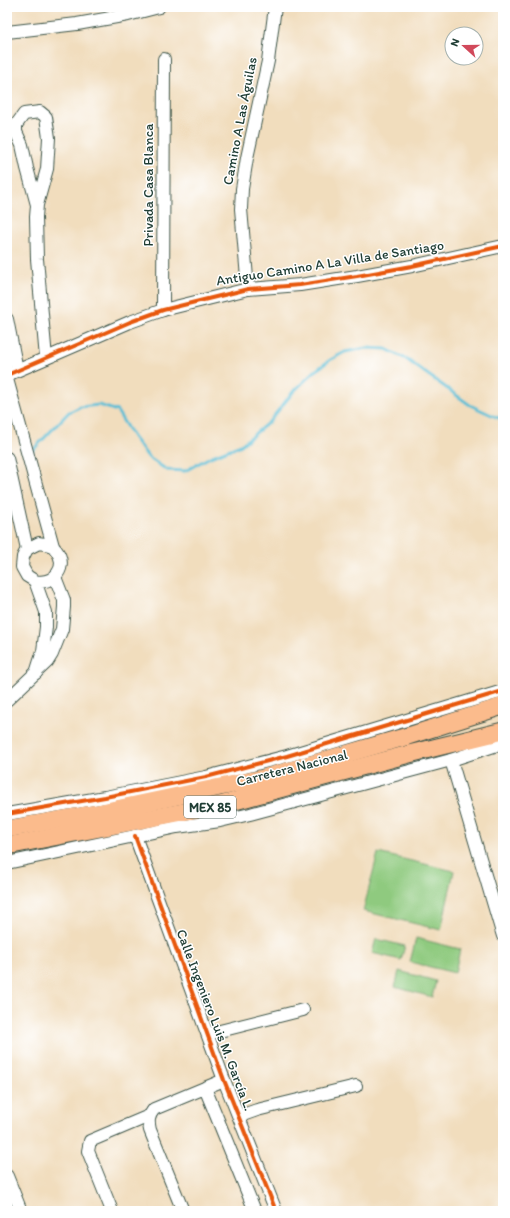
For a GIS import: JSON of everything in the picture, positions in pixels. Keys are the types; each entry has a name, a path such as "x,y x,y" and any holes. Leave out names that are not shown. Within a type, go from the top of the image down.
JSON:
{"highway":[{"name":"Carretera Nacional","path":"7,829 102,812 263,778 408,736 503,706"},
{"name":"Carretera Nacional","path":"7,846 224,804 409,754 503,731"}],"street":[{"path":"7,32 77,24 128,15 159,7"},
{"name":"Camino A Las Águilas","path":"248,289 241,209 242,189 247,158 268,61 275,7"},
{"name":"Privada Casa Blanca","path":"163,310 164,59"},
{"path":"38,205 26,168 22,145 16,132 16,125 24,114 40,112 46,117 48,124 47,169 36,217 37,259 46,358"},
{"name":"Antiguo Camino A La Villa de Santiago","path":"12,373 130,322 163,310 248,289 300,285 425,264 503,246"},
{"path":"7,320 12,373"},
{"path":"7,379 52,546 60,555 61,567 55,577 48,581 42,582 35,581 27,576 22,567 23,557 27,549 39,543 52,546"},
{"path":"7,458 27,549"},
{"path":"7,700 47,662 52,654 62,629 64,600 55,577"},
{"path":"35,581 46,612 43,651 36,673"},
{"name":"MEX 85","path":"7,814 105,797 206,776 287,756 503,691"},
{"name":"MEX 85","path":"7,863 177,827 220,821 250,814 451,760 503,743"},
{"path":"451,760 503,936"},
{"name":"Calle Ingeniero Luis M. García L.","path":"135,836 224,1080 240,1116 276,1211"},
{"path":"208,1034 303,1010"},
{"path":"183,1211 150,1130 148,1119 154,1109 224,1080"},
{"path":"240,1116 256,1110 356,1086"},
{"path":"205,1088 255,1211"},
{"path":"112,1211 88,1151 90,1141 149,1116"},
{"path":"7,1176 21,1211"}],"green space":[{"path":"378,853 454,871 441,930 363,911"},
{"path":"416,938 460,949 455,973 410,962"},
{"path":"376,939 405,946 401,960 372,953"},
{"path":"399,971 436,981 432,997 395,987"}],"waterway":[{"path":"31,452 69,412 80,407 99,405 117,411 133,437 149,458 167,470 185,471 210,457 241,445 269,422 293,392 315,371 330,360 345,352 366,348 386,349 406,359 470,405 503,419"}],"cycle path":[{"path":"7,375 130,322 163,310 248,289 300,285 357,276 412,266 503,246"},
{"path":"7,814 105,797 206,777 287,756 503,691"},
{"path":"135,836 224,1080 276,1211"}]}
